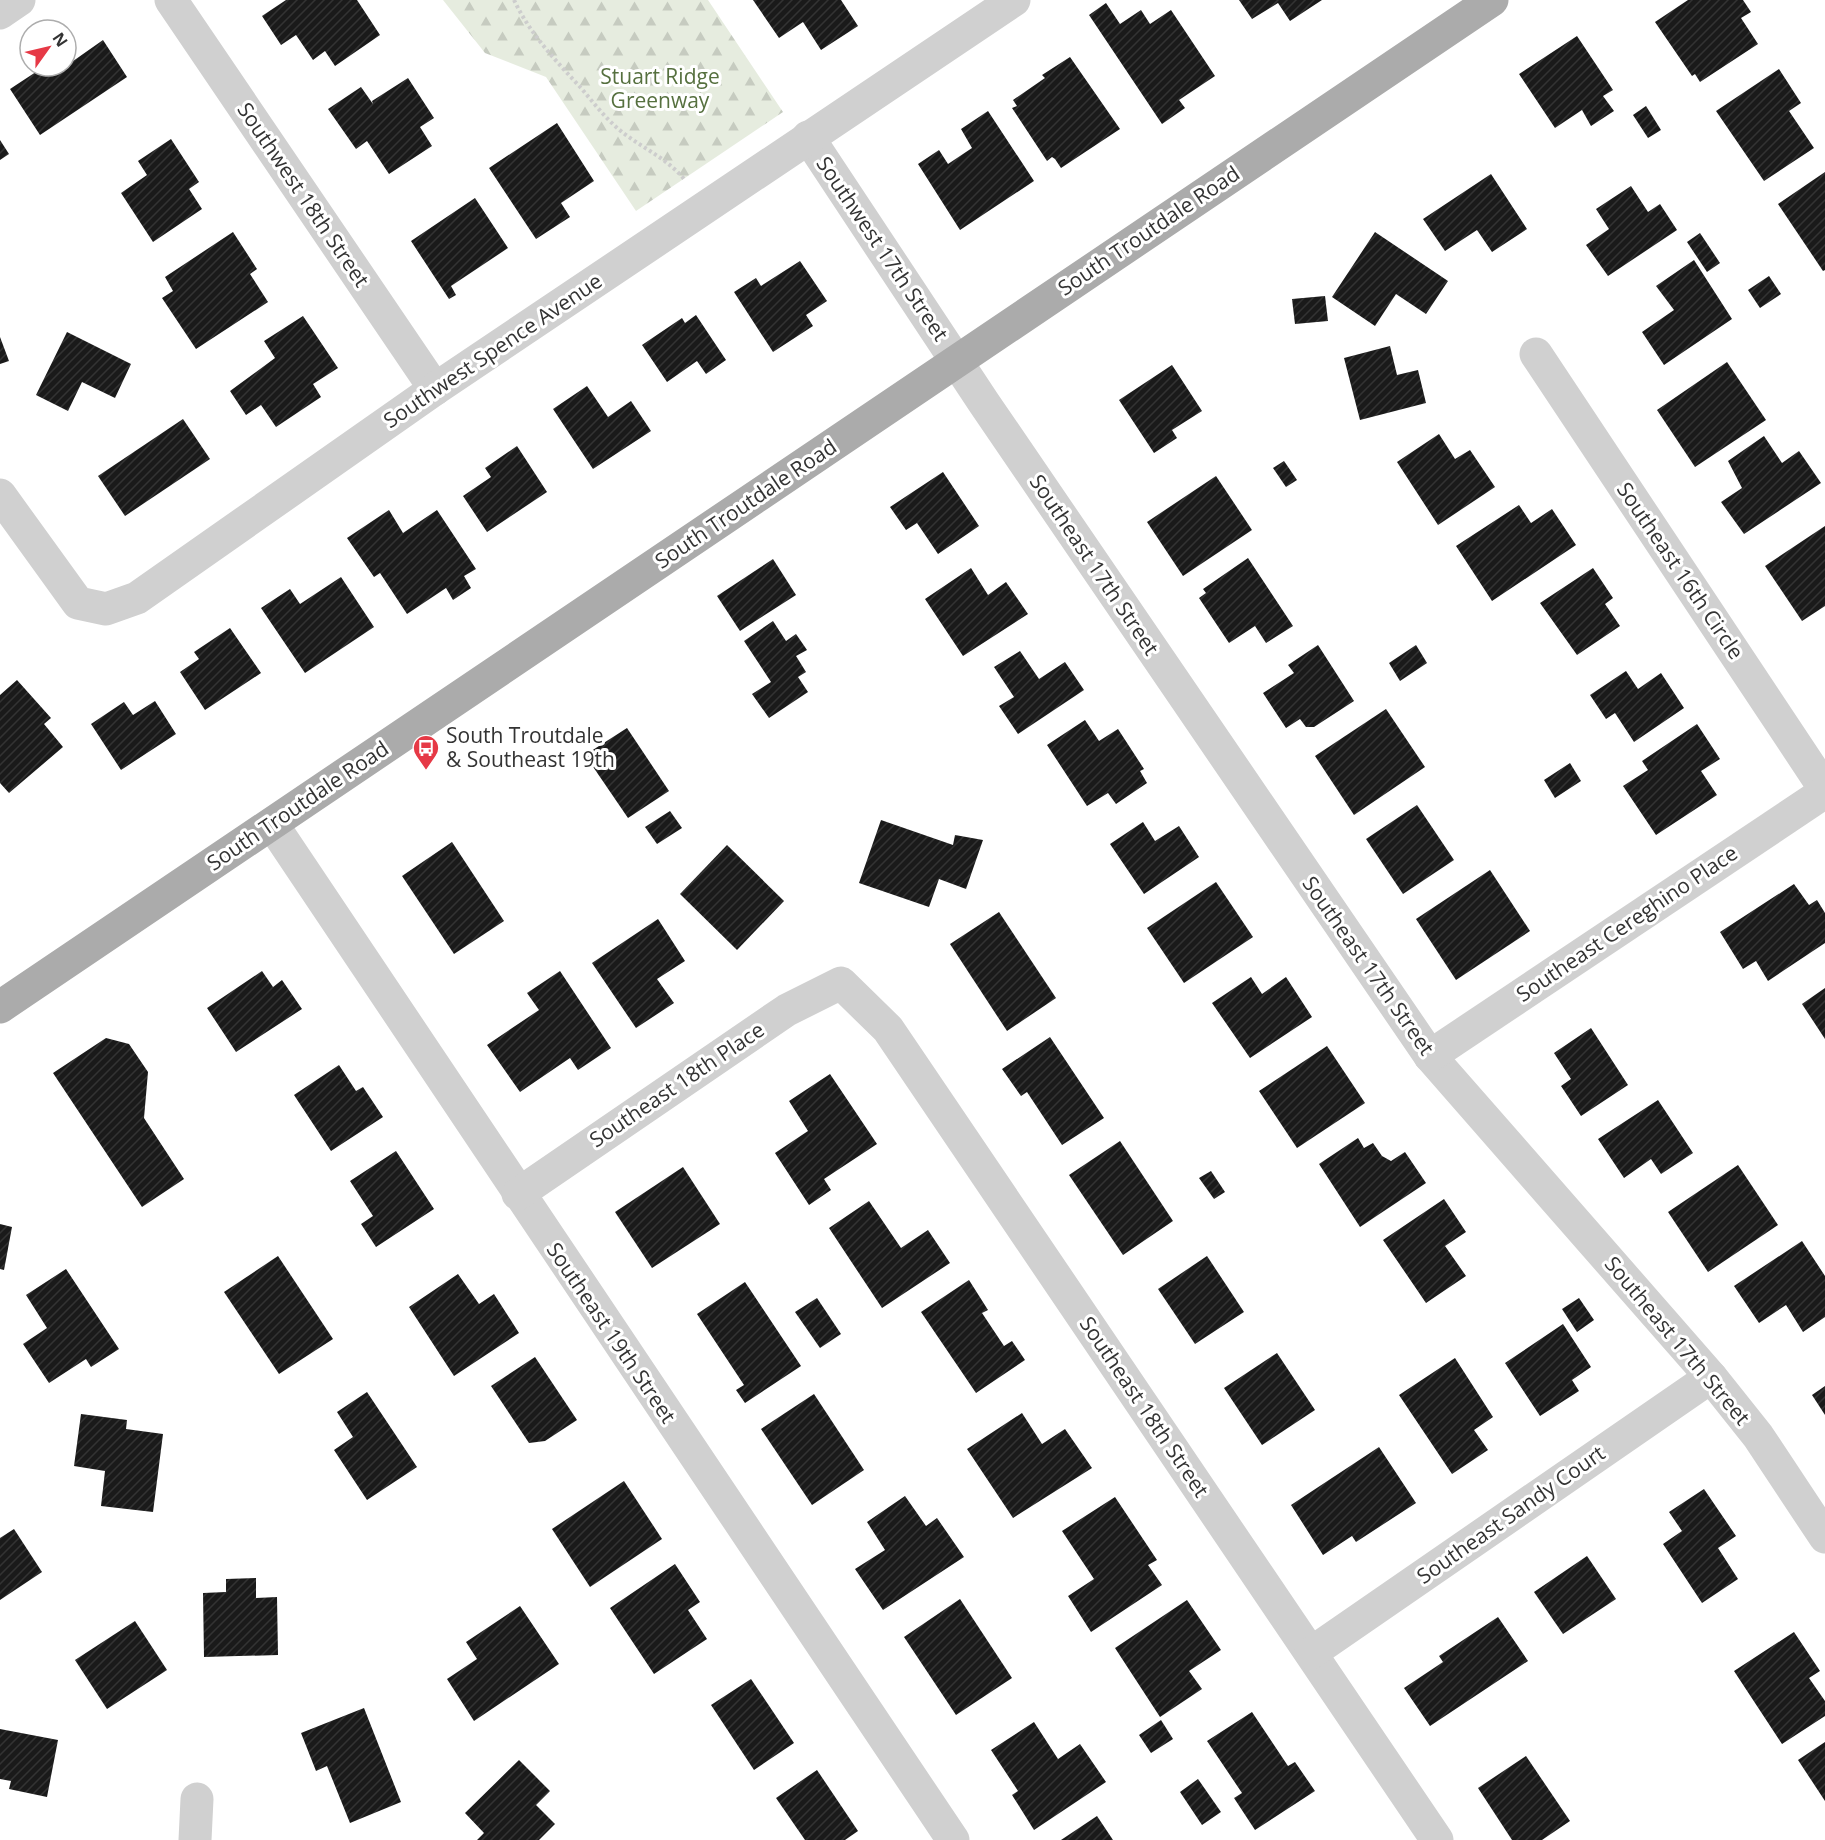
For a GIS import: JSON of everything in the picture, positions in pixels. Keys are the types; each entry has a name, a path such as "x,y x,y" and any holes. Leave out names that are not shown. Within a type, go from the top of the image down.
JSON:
{"main road":[{"name":"South Troutdale Road","path":"0,1007 1492,0"}],"street":[{"path":"0,13 19,0"},
{"name":"Southwest 18th Street","path":"171,0 435,389"},
{"name":"Southwest Spence Avenue","path":"0,495 78,603 106,609 137,598 435,389 1014,0"},
{"name":"Southwest 17th Street","path":"808,137 956,361"},
{"name":"Southeast 16th Circle","path":"1536,354 1825,790"},
{"name":"Southeast 17th Street","path":"956,361 1430,1056 1712,1377 1758,1436 1825,1537"},
{"name":"Southeast Cereghino Place","path":"1430,1056 1825,790"},
{"name":"Southeast 19th Street","path":"272,824 953,1840"},
{"name":"Southeast 18th Place","path":"518,1194 788,1010 841,983"},
{"name":"Southeast 18th Street","path":"841,983 888,1029 1437,1840"},
{"name":"Southeast Sandy Court","path":"1311,1653 1712,1377"},
{"path":"195,1840 197,1799"}],"path":[{"path":"514,0 523,19 545,48 614,126 636,143 672,165 687,182"}],"green space":[{"name":"Stuart Ridge Greenway","path":"443,0 708,0 783,112 636,211 546,77 485,53"}],"building":[{"path":"286,0 357,0 380,35 335,66 325,51 313,60 296,35 281,45 262,16"},
{"path":"753,0 841,0 858,26 821,50 803,22 779,38"},
{"path":"1239,0 1322,0 1290,21 1278,3 1252,19"},
{"path":"1688,0 1743,0 1751,12 1741,18 1758,44 1700,82 1695,74 1692,76 1655,22"},
{"path":"1106,3 1120,24 1141,10 1150,24 1171,10 1215,76 1179,100 1185,108 1162,124 1089,15"},
{"path":"1577,36 1613,90 1603,96 1614,111 1591,126 1582,110 1555,128 1519,74"},
{"path":"103,40 127,77 40,135 10,89 27,78 78,78 78,58"},
{"path":"1070,57 1120,129 1061,168 1052,157 1047,161 1012,108 1017,106 1013,100 1045,78 1042,75"},
{"path":"1779,69 1801,103 1789,111 1814,148 1764,181 1716,111"},
{"path":"408,78 434,118 420,127 432,146 389,174 367,141 356,149 328,109 361,87 373,104 372,101"},
{"path":"1646,106 1661,130 1648,138 1633,115"},
{"path":"988,111 1034,181 960,230 918,164 939,150 948,164 972,148 961,129"},
{"path":"557,123 594,181 561,203 570,217 536,239 489,168"},
{"path":"171,139 199,182 189,189 202,209 153,242 121,193 147,175 138,161"},
{"path":"0,140 9,154 0,160"},
{"path":"1825,172 1825,270 1823,271 1778,204"},
{"path":"1491,174 1527,229 1492,252 1477,230 1445,251 1423,219"},
{"path":"1631,186 1648,212 1660,204 1677,230 1608,276 1586,245 1609,229 1596,209"},
{"path":"475,198 508,248 451,286 456,295 449,299 411,241"},
{"path":"233,232 257,269 250,274 268,302 196,349 162,298 173,291 165,277"},
{"path":"1375,232 1448,281 1426,314 1396,294 1375,326 1332,297"},
{"path":"1700,233 1720,263 1707,272 1687,242"},
{"path":"1694,260 1732,319 1664,365 1642,332 1674,310 1656,286"},
{"path":"800,261 827,301 806,315 813,326 773,352 734,292 756,278 761,286"},
{"path":"1769,276 1781,294 1760,308 1748,290"},
{"path":"1325,296 1328,321 1295,324 1292,299"},
{"path":"696,315 726,360 706,374 697,361 667,382 642,345 682,318 685,323"},
{"path":"303,316 338,368 313,384 321,397 276,427 261,405 246,415 230,391 275,358 264,341"},
{"path":"67,332 131,364 115,398 82,382 68,411 36,395"},
{"path":"0,337 9,361 0,364"},
{"path":"1390,346 1397,375 1418,370 1426,403 1360,420 1344,358"},
{"path":"1727,362 1766,420 1695,467 1657,410"},
{"path":"1172,365 1202,411 1172,430 1177,438 1154,453 1119,400"},
{"path":"587,386 608,417 631,401 651,431 593,469 553,409"},
{"path":"183,419 210,459 125,516 98,476"},
{"path":"1439,434 1455,459 1470,450 1495,487 1438,525 1397,462"},
{"path":"1764,436 1782,463 1799,451 1821,483 1744,534 1721,502 1742,488 1728,461"},
{"path":"517,446 547,492 487,532 463,496 491,477 485,468"},
{"path":"1284,461 1297,480 1286,487 1273,468"},
{"path":"943,472 979,526 938,554 917,523 906,530 890,507"},
{"path":"1216,476 1252,530 1183,576 1147,522"},
{"path":"1519,505 1531,523 1552,509 1576,545 1492,601 1456,546"},
{"path":"389,510 403,533 437,510 476,569 464,576 471,588 453,600 446,588 407,614 380,573 374,577 347,538"},
{"path":"1825,526 1825,606 1802,621 1765,566"},
{"path":"1248,558 1293,626 1266,643 1255,626 1229,643 1199,598 1206,593 1203,589"},
{"path":"773,559 796,595 740,631 717,596"},
{"path":"971,568 988,595 1006,582 1028,614 963,656 925,599"},
{"path":"1593,568 1613,598 1605,604 1620,626 1577,655 1540,603"},
{"path":"341,577 374,627 305,673 261,608 290,589 300,604"},
{"path":"773,621 786,641 796,634 807,650 796,656 806,672 798,677 808,692 769,718 752,694 771,682 744,641"},
{"path":"230,628 261,673 205,710 180,672 199,659 194,652"},
{"path":"1318,645 1354,701 1314,727 1306,727 1300,719 1286,728 1263,693 1294,673 1288,665"},
{"path":"1416,645 1427,663 1400,681 1389,663"},
{"path":"1020,651 1039,679 1065,662 1084,690 1018,734 999,706 1014,697 994,667"},
{"path":"1626,671 1638,689 1661,673 1684,708 1634,742 1615,713 1606,719 1590,695"},
{"path":"17,680 51,718 44,724 63,747 9,793 0,783 0,695"},
{"path":"155,701 176,734 121,770 91,724 124,702 133,715"},
{"path":"1386,709 1425,767 1354,815 1315,756"},
{"path":"1085,720 1099,741 1118,729 1144,769 1140,771 1147,783 1116,804 1108,793 1087,806 1047,745"},
{"path":"1697,724 1720,759 1701,771 1717,795 1656,835 1623,786 1648,770 1642,761"},
{"path":"627,728 669,791 628,818 585,755"},
{"path":"1570,763 1581,781 1555,798 1544,780"},
{"path":"1417,805 1454,860 1403,894 1366,839"},
{"path":"670,811 682,828 657,844 645,827"},
{"path":"881,820 953,845 955,835 983,840 966,889 939,879 929,907 859,883"},
{"path":"1143,822 1155,841 1179,826 1199,857 1144,894 1110,844"},
{"path":"452,842 504,921 454,954 402,876"},
{"path":"727,845 784,901 737,950 680,894"},
{"path":"1490,870 1530,931 1456,980 1416,919"},
{"path":"1216,882 1253,937 1184,983 1147,928"},
{"path":"1794,884 1809,905 1817,900 1825,913 1825,943 1768,981 1756,961 1743,969 1720,932"},
{"path":"999,912 1056,998 1007,1031 950,944"},
{"path":"658,919 685,961 657,979 674,1003 636,1028 592,963"},
{"path":"262,971 273,987 282,980 302,1009 236,1052 207,1008"},
{"path":"560,971 611,1048 578,1070 570,1058 520,1092 487,1045 539,1010 527,993"},
{"path":"1251,977 1262,994 1286,977 1312,1017 1250,1058 1212,1003"},
{"path":"1825,988 1825,1039 1802,1004"},
{"path":"1591,1028 1628,1085 1581,1116 1561,1086 1571,1079 1554,1053"},
{"path":"1050,1037 1104,1118 1062,1145 1027,1092 1021,1096 1002,1069"},
{"path":"106,1038 129,1044 148,1072 144,1118 184,1179 142,1207 53,1073"},
{"path":"1327,1046 1365,1103 1297,1148 1259,1091"},
{"path":"339,1065 356,1091 363,1087 383,1117 331,1151 294,1095"},
{"path":"830,1074 877,1144 824,1179 831,1190 809,1205 775,1153 808,1131 789,1101"},
{"path":"1658,1100 1693,1153 1661,1174 1651,1159 1624,1178 1598,1139"},
{"path":"1358,1138 1364,1148 1373,1143 1382,1156 1391,1161 1405,1152 1426,1183 1360,1227 1319,1164"},
{"path":"1120,1141 1173,1221 1123,1255 1069,1175"},
{"path":"396,1151 434,1209 376,1247 361,1224 373,1216 350,1181"},
{"path":"1738,1165 1778,1225 1708,1272 1668,1212"},
{"path":"683,1167 720,1224 652,1268 615,1212"},
{"path":"1211,1171 1225,1192 1214,1199 1199,1178"},
{"path":"1444,1199 1466,1232 1445,1246 1466,1276 1426,1303 1383,1240"},
{"path":"869,1201 901,1248 928,1230 950,1263 882,1308 829,1228"},
{"path":"0,1224 12,1227 4,1270 0,1269"},
{"path":"1802,1241 1825,1276 1825,1317 1803,1332 1786,1305 1759,1323 1734,1286"},
{"path":"278,1256 333,1339 279,1374 224,1292"},
{"path":"1207,1256 1244,1312 1195,1344 1158,1289"},
{"path":"66,1269 119,1349 91,1367 86,1359 49,1383 23,1344 47,1328 26,1295"},
{"path":"458,1274 479,1304 494,1294 519,1333 454,1376 409,1307"},
{"path":"969,1280 988,1310 982,1313 1004,1346 1012,1341 1025,1360 976,1393 921,1312"},
{"path":"745,1282 801,1366 745,1403 736,1390 744,1385 697,1314"},
{"path":"817,1298 841,1334 820,1348 795,1312"},
{"path":"1579,1298 1594,1320 1577,1332 1562,1309"},
{"path":"1563,1324 1591,1367 1572,1380 1579,1391 1540,1416 1505,1363"},
{"path":"1277,1353 1315,1410 1262,1445 1224,1388"},
{"path":"535,1357 577,1420 545,1441 529,1443 491,1386"},
{"path":"1455,1358 1493,1417 1474,1430 1488,1450 1452,1474 1399,1395"},
{"path":"1825,1386 1825,1415 1812,1395"},
{"path":"367,1392 417,1467 367,1500 334,1450 353,1437 337,1412"},
{"path":"814,1394 864,1470 812,1505 761,1429"},
{"path":"1022,1413 1042,1444 1065,1429 1092,1468 1013,1518 967,1449"},
{"path":"81,1414 127,1420 126,1429 163,1434 153,1512 101,1506 105,1471 74,1466"},
{"path":"1379,1447 1416,1503 1356,1542 1352,1536 1323,1555 1291,1505"},
{"path":"624,1481 662,1539 590,1587 552,1529"},
{"path":"1704,1489 1736,1536 1718,1548 1738,1579 1702,1603 1663,1544 1682,1531 1669,1512"},
{"path":"905,1496 926,1526 937,1518 964,1557 883,1610 855,1569 885,1550 867,1522"},
{"path":"1115,1497 1157,1560 1148,1565 1162,1585 1091,1632 1068,1596 1094,1579 1062,1531"},
{"path":"14,1529 42,1572 0,1600 0,1538"},
{"path":"1587,1556 1616,1599 1563,1634 1534,1592"},
{"path":"675,1564 700,1602 688,1610 707,1639 654,1674 610,1608"},
{"path":"256,1578 256,1598 277,1597 278,1655 204,1657 203,1593 226,1592 226,1579"},
{"path":"960,1599 1012,1678 956,1715 904,1637"},
{"path":"1187,1600 1221,1650 1189,1671 1202,1689 1160,1717 1115,1648"},
{"path":"520,1606 559,1664 474,1721 447,1679 477,1659 466,1642"},
{"path":"1498,1617 1528,1661 1430,1726 1404,1688 1443,1662 1439,1656"},
{"path":"135,1621 167,1670 107,1709 75,1660"},
{"path":"1794,1632 1820,1671 1809,1678 1825,1701 1825,1716 1782,1744 1734,1671"},
{"path":"751,1679 794,1743 754,1770 711,1705"},
{"path":"364,1708 401,1802 350,1823 327,1766 316,1771 301,1733"},
{"path":"1252,1712 1288,1766 1295,1762 1315,1791 1255,1830 1234,1798 1242,1793 1207,1741"},
{"path":"1161,1720 1173,1739 1151,1753 1139,1735"},
{"path":"1034,1722 1058,1759 1080,1744 1106,1782 1034,1830 1012,1795 1018,1791 991,1750"},
{"path":"0,1729 58,1740 47,1797 9,1789 11,1781 0,1779"},
{"path":"1825,1742 1825,1801 1798,1760"},
{"path":"1526,1756 1570,1821 1542,1840 1512,1840 1478,1788"},
{"path":"519,1760 550,1791 536,1805 555,1824 539,1840 477,1840 484,1833 465,1813"},
{"path":"817,1770 858,1831 845,1840 805,1840 776,1798"},
{"path":"1198,1779 1221,1812 1202,1825 1180,1792"},
{"path":"1097,1816 1113,1840 1061,1840"}],"place":[{"name":"South Troutdale & Southeast 19th","path":"426,771"}]}
